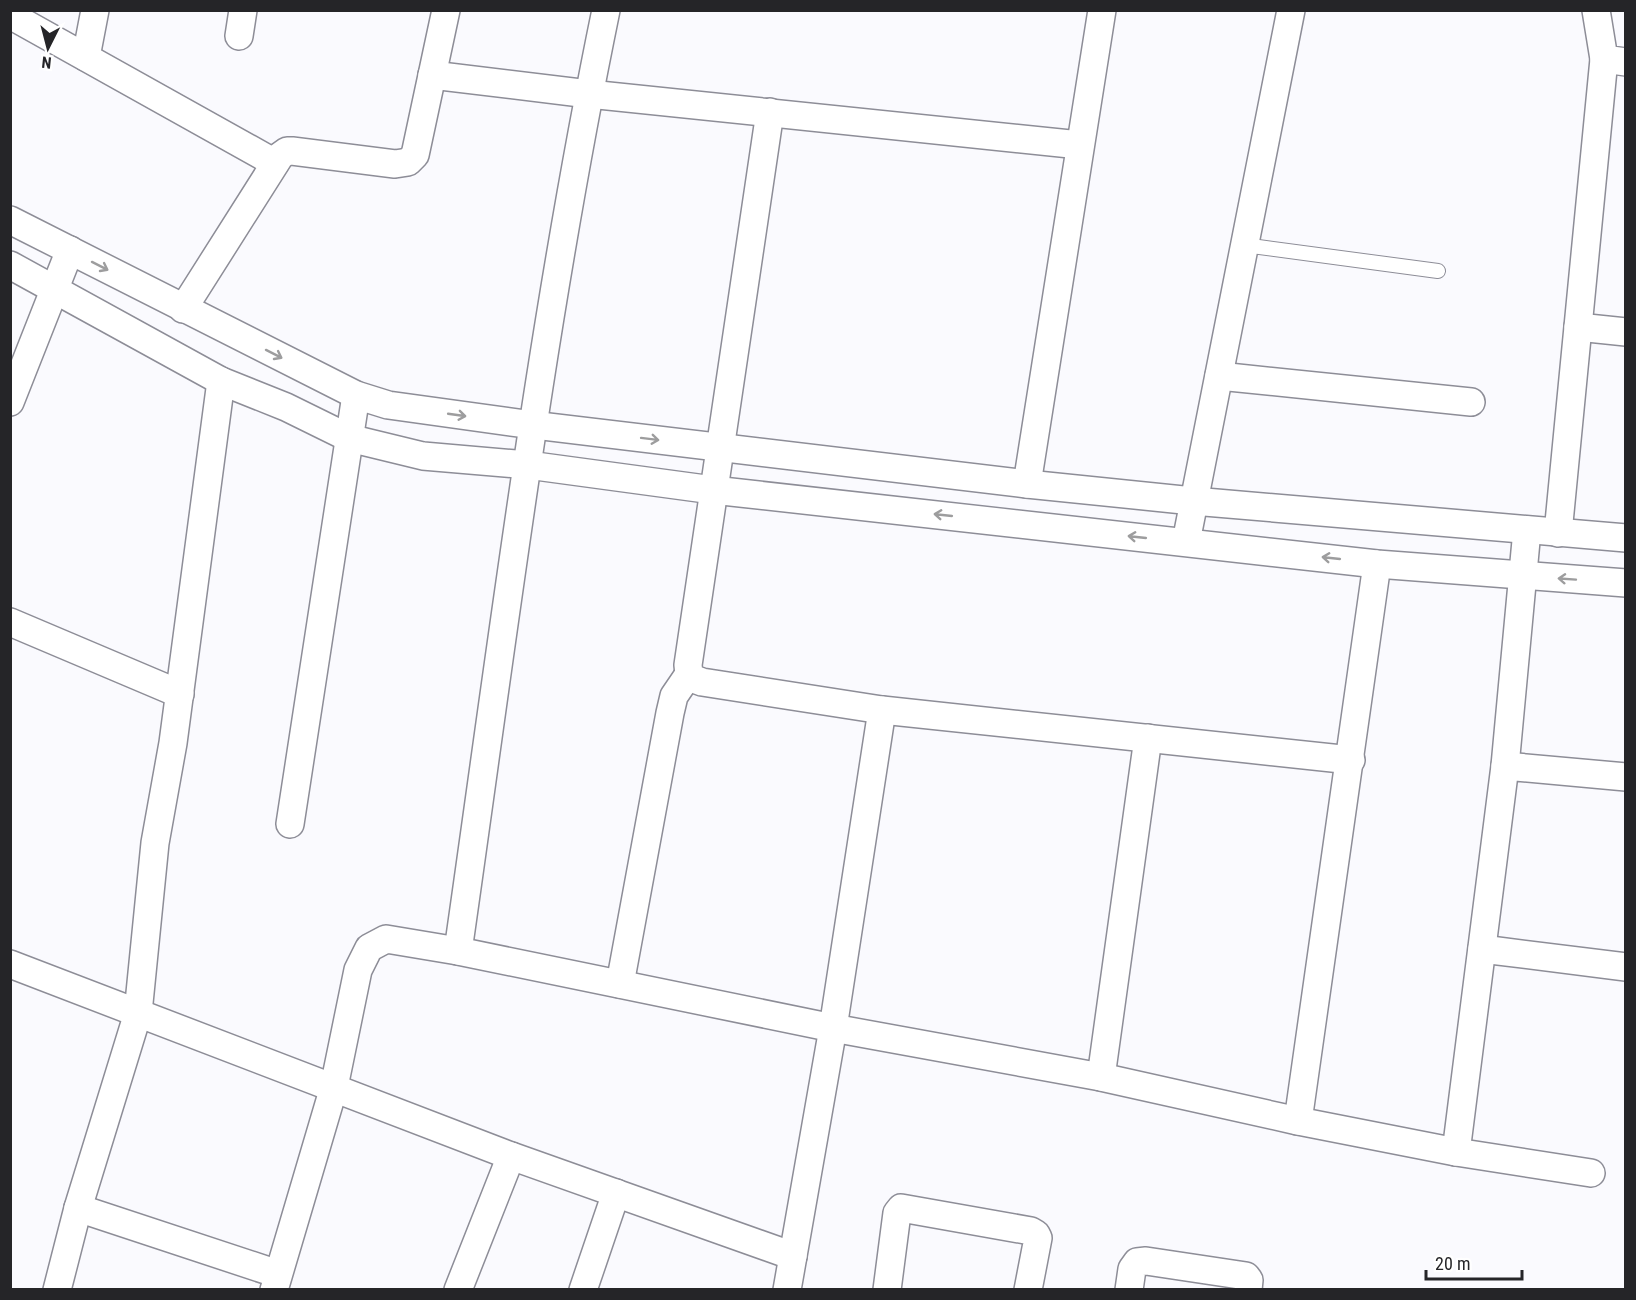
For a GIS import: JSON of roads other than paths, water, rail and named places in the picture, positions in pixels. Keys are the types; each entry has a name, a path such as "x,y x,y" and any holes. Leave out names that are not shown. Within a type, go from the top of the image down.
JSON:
{"street":[{"path":"86,57 95,10"},
{"path":"183,309 275,163 287,151 395,164 408,162 415,155 446,10"},
{"path":"458,951 533,425 589,94 606,10"},
{"path":"1027,484 1102,10"},
{"path":"1186,542 1291,10"},
{"path":"1558,533 1578,327 1615,60 1596,10"},
{"path":"10,15 275,163"},
{"path":"432,75 589,94 1080,145"},
{"path":"620,984 670,713 674,696 688,674 719,447 770,112"},
{"path":"10,220 356,395 388,405 533,425 1027,484 1193,501 1626,538"},
{"path":"10,402 70,250"},
{"path":"10,265 221,381 286,407 349,438 423,456 528,465 713,490 1377,564 1626,583"},
{"path":"1578,327 1626,332"},
{"path":"1219,376 1471,402"},
{"path":"57,1290 78,1208 138,1013 155,843 180,693 221,381"},
{"path":"290,824 356,395"},
{"path":"1456,1152 1505,766 1527,530"},
{"path":"1298,1121 1377,564"},
{"path":"10,622 180,693"},
{"path":"688,674 702,682 882,710 1351,760"},
{"path":"787,1290 833,1028 882,710"},
{"path":"1101,1077 1148,738"},
{"path":"1505,766 1626,777"},
{"path":"78,1208 276,1282 334,1087 358,970 369,948 386,939 458,951 833,1028 1101,1077 1298,1121 1456,1152 1591,1173"},
{"path":"1482,950 1626,967"},
{"path":"10,964 511,1156 793,1256"},
{"path":"458,1290 511,1156"},
{"path":"583,1290 616,1193"},
{"path":"886,1290 897,1213 901,1208 1031,1231 1036,1234 1038,1238 1029,1290"},
{"path":"1129,1290 1132,1269 1137,1262 1146,1261 1246,1276 1249,1280 1248,1290"}],"lane":[{"path":"1244,245 1438,271"}]}
